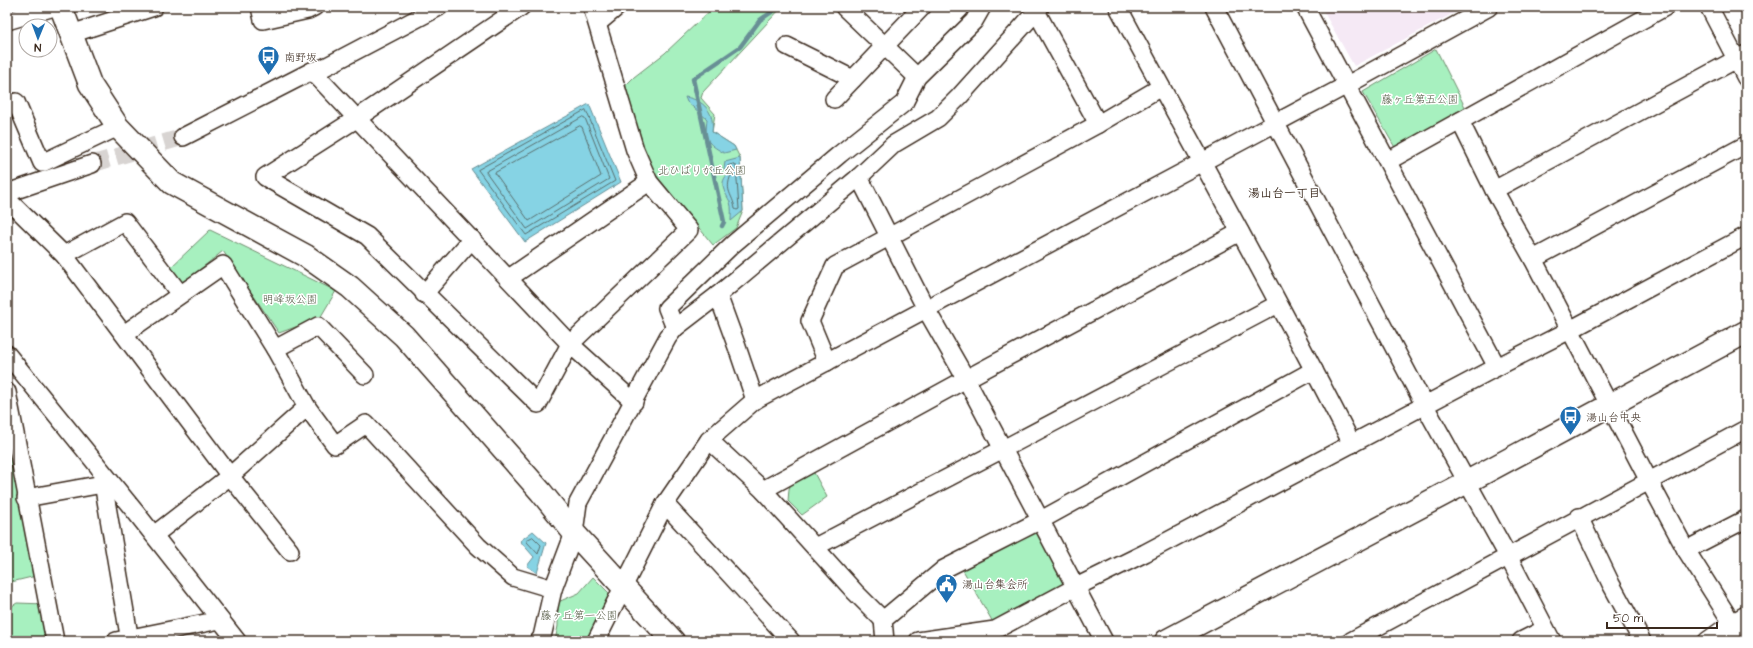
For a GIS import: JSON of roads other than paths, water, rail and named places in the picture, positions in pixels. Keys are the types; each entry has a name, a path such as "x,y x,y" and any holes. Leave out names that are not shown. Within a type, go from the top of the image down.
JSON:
{"street":[{"path":"7,21 54,7"},
{"path":"61,7 90,84 118,127 172,182 306,256 350,287 404,336 541,492 574,533 673,641"},
{"path":"71,34 154,7"},
{"path":"260,7 262,20 308,10 314,7"},
{"path":"183,137 312,71 323,68 439,7"},
{"path":"521,7 356,119 265,177 367,236 424,294 538,404 570,344 689,230 649,182 635,150 595,15 617,7"},
{"path":"844,7 918,77"},
{"path":"834,99 922,7"},
{"path":"674,326 667,308 732,245 840,154 904,103 918,77 974,21 982,7"},
{"path":"1118,7 1203,161 1352,444"},
{"path":"1214,7 1425,406 1509,558 1548,635 1521,641"},
{"path":"1305,7 1497,367"},
{"path":"596,641 665,504 709,440 755,400 1347,85 1489,7"},
{"path":"1388,161 1665,7"},
{"path":"1709,7 1741,56 1746,78"},
{"path":"539,641 542,637 553,589 574,533 578,503 674,326 718,295 859,177 894,144 938,118 959,97 1038,9 1098,124"},
{"path":"787,46 853,79"},
{"path":"1494,190 1741,56"},
{"path":"312,71 570,344 634,402"},
{"path":"826,362 810,321 835,266 1098,124 1161,87"},
{"path":"7,105 16,102 42,163 118,127"},
{"path":"1460,121 1494,190 1533,259 1648,481 1686,550 1739,619 1740,641"},
{"path":"1533,259 1746,145"},
{"path":"7,193 92,164"},
{"path":"859,177 926,309 966,379 1104,641"},
{"path":"509,278 649,182"},
{"path":"7,198 64,255 230,476 290,551"},
{"path":"64,255 125,222 180,294"},
{"path":"763,490 1240,232"},
{"path":"918,641 995,630 1076,587 1145,553 1746,236"},
{"path":"424,294 472,239"},
{"path":"124,334 223,264 275,348 307,407 335,445 366,424 478,546 514,577 553,589"},
{"path":"718,295 755,400"},
{"path":"815,547 1278,304"},
{"path":"275,348 318,326 365,375"},
{"path":"1166,641 1467,482 1746,332"},
{"path":"7,354 102,476 154,535 237,641"},
{"path":"883,620 944,569 1041,520 1314,370"},
{"path":"7,392 54,641"},
{"path":"154,535 230,476 307,407"},
{"path":"1351,641 1509,558 1579,517 1746,429"},
{"path":"709,440 763,490 883,620 885,641"},
{"path":"26,498 102,476"},
{"path":"102,476 125,640 220,621"},
{"path":"665,504 791,641"},
{"path":"1579,517 1611,584 1642,641"},
{"path":"1686,550 1746,519"},
{"path":"1707,641 1739,619"},
{"path":"220,621 223,641"}],"water":[{"path":"685,97 698,101 707,108 712,119 712,132 734,146 736,150 724,153 710,143 706,136 707,119 687,102"},
{"path":"589,104 621,182 525,242 471,169"},
{"path":"740,158 743,211 731,221 731,204 723,186 724,179 727,175 724,169 725,162"},
{"path":"533,531 546,543 537,573 527,566 534,557 520,541"}],"waterway":[{"path":"722,226 724,222 693,79 740,47 760,20 779,7"}],"tunnel":[{"path":"92,164 183,137"}],"place":[{"name":"南野坂","path":"269,76"},
{"name":"湯山台中央","path":"1571,436"},
{"name":"湯山台集会所","path":"947,604"}],"district":[{"name":"湯山台一丁目","path":"1284,193"}],"park label":[{"name":"藤ヶ丘第五公園","path":"1420,99"},
{"name":"北ひばりが丘公園","path":"702,170"},
{"name":"明峰坂公園","path":"290,299"},
{"name":"藤ヶ丘第一公園","path":"579,615"}]}
